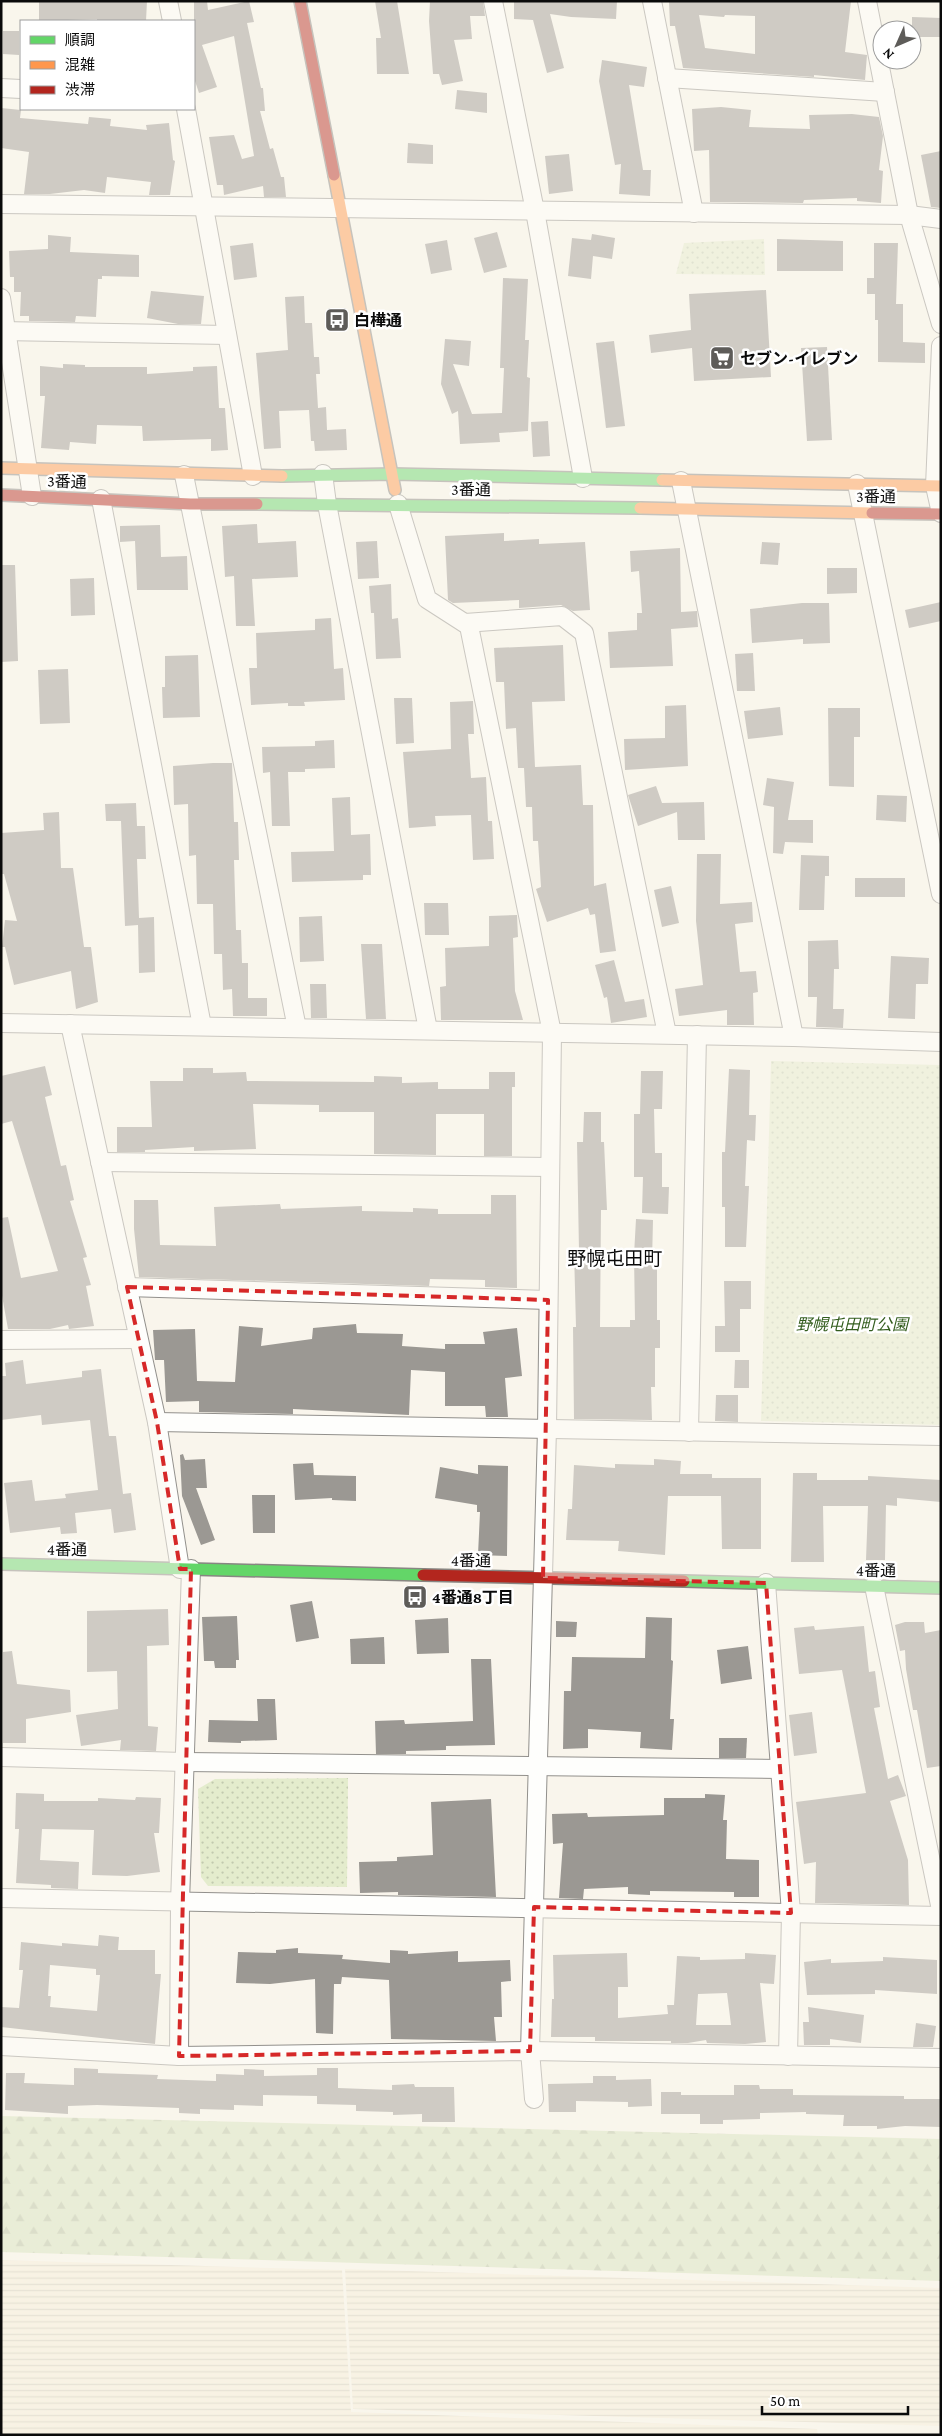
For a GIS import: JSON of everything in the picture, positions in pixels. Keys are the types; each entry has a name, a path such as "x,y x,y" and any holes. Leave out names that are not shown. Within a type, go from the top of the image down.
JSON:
{"street":[{"path":"168,1 172,20"},
{"path":"300,1 398,504 427,600 469,626 552,1032 547,1429 530,2051 534,2099"},
{"path":"493,1 535,211 583,478"},
{"path":"652,1 694,213"},
{"path":"867,1 910,216 941,324"},
{"path":"667,78 885,92"},
{"path":"1,88 20,89"},
{"path":"186,110 253,476"},
{"path":"1,204 910,216 941,219"},
{"path":"1,298 4,331 29,469 32,496"},
{"path":"4,331 227,335"},
{"path":"941,346 938,486 941,513"},
{"name":"3番通","path":"1,468 253,476 392,474 938,486"},
{"path":"184,474 298,1028"},
{"path":"324,474 327,504 428,1030"},
{"path":"681,481 794,1037"},
{"path":"857,484 941,894"},
{"name":"3番通","path":"1,495 190,504 398,504 941,513"},
{"path":"100,499 202,1026"},
{"path":"465,623 562,616 584,632 667,1034"},
{"path":"1,1023 667,1034 941,1042"},
{"path":"70,1024 186,1569 179,2056"},
{"path":"689,1432 697,1035"},
{"path":"100,1162 550,1167"},
{"path":"127,1287 548,1300"},
{"path":"1,1340 137,1339"},
{"path":"156,1422 941,1436"},
{"name":"4番通","path":"1,1564 941,1588"},
{"path":"766,1584 791,1913 788,2056"},
{"path":"874,1586 941,1910"},
{"path":"1,1757 184,1762 780,1770"},
{"path":"1,1898 180,1903 534,1907 941,1916"},
{"path":"1,2046 179,2056 530,2051 941,2058"}],"highlighted area":[{"path":"127,1287 548,1300 543,1578 766,1583 791,1913 534,1907 530,2051 179,2056 191,1569 180,1569 157,1422"}],"shaded area":[{"path":"1,2260 342,2270 351,2412 817,2429 818,2435 1,2435"},
{"path":"345,2269 941,2288 941,2426 353,2409"}],"green space":[{"path":"764,239 765,275 676,274 684,243"},
{"name":"野幌屯田町公園","path":"771,1061 941,1065 941,1425 761,1421"},
{"path":"348,1778 347,1887 208,1886 201,1877 198,1789 215,1779"},
{"path":"1,2116 941,2139 941,2281 1,2252"}],"building":[{"path":"39,1 147,1 146,20 39,20"},
{"path":"194,1 207,1 208,10 249,1 254,22 247,23 261,88 263,88 265,111 260,111 270,149 273,148 281,177 284,177 286,197 264,197 263,186 224,195 223,185 217,185 209,137 234,135 242,159 254,156 234,36 202,45 217,87 199,93 195,81"},
{"path":"375,1 397,1 409,74 377,74 376,38 381,38"},
{"path":"430,1 483,1 485,16 470,16 472,39 454,40 463,81 442,85 439,74 433,74 429,21"},
{"path":"514,1 617,1 616,19 550,14 564,68 547,73 533,20 514,19"},
{"path":"669,1 851,1 845,52 867,55 865,80 814,75 814,77 683,68 675,26 670,26","holes":["699,15 724,17 725,15 755,16 755,54 705,48"]},
{"path":"912,17 941,18 941,37 922,37 922,20 912,20"},
{"path":"3,31 19,31 19,55 3,54"},
{"path":"602,60 647,67 644,87 629,85 643,170 651,170 650,196 619,194 621,164 615,165 599,81"},
{"path":"457,90 487,93 487,113 455,109"},
{"path":"721,107 751,110 749,127 810,129 809,115 852,114 879,117 883,136 879,170 883,171 881,203 857,201 857,198 804,200 803,203 710,202 709,150 694,151 692,109"},
{"path":"1,108 21,110 20,118 88,124 89,117 111,119 110,126 147,130 146,125 169,123 173,160 175,161 170,195 149,195 151,182 107,177 105,193 84,190 50,194 24,194 29,152 1,148"},
{"path":"408,143 433,145 433,164 407,163"},
{"path":"941,151 941,208 931,207 921,155"},
{"path":"569,154 573,191 549,194 545,156"},
{"path":"497,232 507,267 484,273 474,238"},
{"path":"592,234 615,238 612,259 593,256 591,279 568,276 572,238 591,240"},
{"path":"48,235 71,237 70,252 139,255 139,277 102,276 102,279 98,279 96,317 76,316 75,322 29,321 29,316 20,316 21,292 14,292 14,277 10,277 9,251 48,249"},
{"path":"777,239 843,241 843,271 777,271"},
{"path":"447,240 452,270 431,274 425,244"},
{"path":"253,243 257,277 234,280 230,246"},
{"path":"874,243 898,243 896,304 903,304 903,342 925,343 925,363 878,362 878,320 875,320 875,294 867,294 867,278 874,278"},
{"path":"503,278 528,279 525,340 529,340 527,377 530,378 528,431 499,433 500,442 460,444 458,411 452,414 441,384 445,339 471,341 469,366 453,364 472,414 502,413 504,368 500,368"},
{"path":"766,290 771,377 694,381 692,348 651,353 649,335 691,330 689,294"},
{"path":"151,291 204,296 201,324 178,324 147,318"},
{"path":"304,296 305,323 312,323 314,357 319,357 320,374 316,374 318,408 326,407 327,430 346,429 347,450 315,451 314,441 311,441 309,410 279,411 281,448 264,449 256,353 288,350 285,297"},
{"path":"614,341 625,426 606,428 596,343"},
{"path":"827,347 832,440 807,441 801,348"},
{"path":"63,364 85,365 85,367 147,367 147,374 193,371 193,367 217,366 219,408 225,408 228,450 211,451 211,439 143,441 142,426 97,425 96,444 70,442 69,450 41,448 45,396 40,396 40,366 63,368"},
{"path":"548,421 550,456 533,457 531,422"},
{"path":"257,524 258,543 296,541 298,577 252,579 255,626 236,626 234,576 225,577 222,526"},
{"path":"160,525 161,557 187,556 188,590 137,590 135,541 120,542 120,526"},
{"path":"504,533 504,541 539,539 539,544 585,542 590,610 573,611 561,605 519,608 519,600 453,603 448,600 445,536"},
{"path":"377,541 379,578 358,579 356,542"},
{"path":"762,542 780,543 778,565 760,564"},
{"path":"680,548 681,612 697,611 698,627 671,629 673,666 610,668 608,632 637,630 637,613 642,613 639,571 631,572 630,551"},
{"path":"1,565 15,565 18,661 1,662"},
{"path":"827,568 857,568 857,593 827,594"},
{"path":"94,578 95,615 71,616 70,579"},
{"path":"391,584 392,619 398,618 401,658 376,659 374,613 371,613 369,586"},
{"path":"941,602 941,621 909,628 905,610"},
{"path":"802,603 829,603 830,643 803,644 803,639 752,643 750,609"},
{"path":"331,618 334,669 343,668 345,700 304,702 305,706 288,706 288,703 251,705 249,668 257,668 256,633 315,630 315,619"},
{"path":"563,645 565,701 532,702 535,767 581,765 583,805 593,805 594,886 606,883 616,951 600,953 595,914 590,915 588,908 547,922 536,889 541,887 538,841 533,841 532,807 526,807 524,768 518,768 516,728 506,729 504,682 496,682 494,648"},
{"path":"753,653 755,691 737,691 735,654"},
{"path":"198,655 200,717 163,718 162,687 165,687 165,656"},
{"path":"68,669 70,723 40,724 38,670"},
{"path":"394,698 412,698 414,743 396,744"},
{"path":"473,701 474,734 468,734 471,778 486,777 488,821 492,821 494,859 473,860 471,815 435,816 436,826 409,828 403,752 451,749 450,702"},
{"path":"686,705 688,766 625,770 624,739 665,738 665,706"},
{"path":"780,707 783,735 748,739 744,711"},
{"path":"828,708 860,708 860,737 854,737 854,787 829,786"},
{"path":"334,740 335,768 305,769 305,772 288,772 290,826 272,826 270,772 263,773 262,747 315,746 315,741"},
{"path":"232,763 234,822 238,822 239,860 234,860 236,930 241,930 242,963 248,963 248,998 267,998 267,1016 233,1016 232,989 223,990 222,954 214,954 213,904 197,904 196,855 189,856 188,804 174,805 173,766"},
{"path":"767,778 794,782 788,820 813,820 813,843 785,842 783,854 773,853 774,807 763,805"},
{"path":"656,786 662,803 704,802 705,840 678,840 677,812 638,826 628,795"},
{"path":"877,795 907,796 906,822 876,820"},
{"path":"350,797 351,835 370,834 371,875 363,875 363,880 292,882 291,852 334,851 332,798"},
{"path":"136,803 137,826 145,826 146,859 137,859 139,918 154,917 155,972 139,973 138,925 125,926 121,821 106,821 105,804"},
{"path":"59,812 61,868 73,868 84,947 91,947 98,1002 76,1009 71,971 14,985 5,947 2,947 5,920 17,921 4,874 1,874 1,833 44,830 43,813"},
{"path":"697,854 721,854 720,904 752,902 753,922 735,924 740,972 756,971 758,992 753,993 754,1025 727,1025 727,1010 679,1016 675,989 703,985 696,921"},
{"path":"801,855 829,856 829,876 825,876 824,910 799,910"},
{"path":"855,878 905,878 905,897 855,897"},
{"path":"671,886 679,923 662,927 654,890"},
{"path":"424,903 448,903 449,935 425,935"},
{"path":"517,915 518,937 513,938 515,991 523,1020 441,1020 440,987 446,986 445,948 489,946 489,916"},
{"path":"322,916 324,961 300,962 299,917"},
{"path":"838,940 839,969 834,969 833,1009 844,1009 843,1028 816,1027 817,997 808,997 808,941"},
{"path":"361,944 382,944 386,1019 366,1019"},
{"path":"891,956 929,958 928,984 916,984 915,1019 888,1018"},
{"path":"614,960 625,1002 644,999 647,1017 611,1023 607,997 604,998 595,965"},
{"path":"310,984 326,984 327,1018 311,1018"},
{"path":"45,1066 52,1095 45,1097 61,1166 66,1165 74,1200 70,1201 87,1257 83,1258 91,1285 86,1286 94,1326 69,1329 68,1325 50,1329 8,1329 1,1290 1,1218 8,1217 21,1278 58,1271 12,1121 1,1124 1,1076"},
{"path":"183,1068 213,1068 213,1073 246,1072 247,1081 374,1082 374,1076 402,1077 402,1083 438,1082 438,1089 489,1089 489,1072 515,1072 515,1087 512,1087 512,1156 484,1156 484,1114 436,1114 436,1155 374,1154 374,1112 319,1112 319,1105 253,1104 256,1149 194,1151 194,1147 145,1150 145,1152 117,1152 117,1127 152,1127 150,1081 183,1081"},
{"path":"729,1069 750,1070 749,1115 756,1115 755,1141 747,1140 745,1186 749,1186 746,1247 725,1247 725,1207 722,1207 722,1152 725,1152"},
{"path":"641,1071 663,1071 662,1109 654,1109 655,1153 662,1153 662,1187 669,1187 668,1214 642,1213 643,1177 634,1177 634,1114 640,1114"},
{"path":"584,1112 601,1112 601,1142 604,1142 607,1210 601,1210 600,1327 630,1327 630,1320 635,1320 634,1255 636,1219 653,1220 652,1262 657,1262 657,1320 660,1320 660,1348 655,1348 655,1387 651,1387 652,1420 574,1419 573,1327 576,1327 574,1251 579,1251 577,1142 583,1142"},
{"path":"491,1195 516,1195 517,1288 485,1287 485,1280 430,1279 429,1286 139,1277 134,1229 134,1200 158,1200 160,1245 216,1246 214,1207 280,1204 281,1209 362,1206 362,1211 413,1212 413,1208 438,1209 438,1214 491,1214"},
{"path":"724,1281 751,1281 751,1309 740,1309 740,1352 715,1352 715,1326 725,1326"},
{"path":"356,1324 357,1333 403,1334 402,1346 445,1349 445,1344 485,1344 483,1332 517,1328 522,1376 505,1378 508,1417 486,1417 485,1406 445,1406 445,1372 411,1370 409,1415 293,1409 293,1414 199,1412 199,1401 166,1402 164,1360 155,1360 153,1330 195,1329 197,1381 235,1382 239,1326 263,1328 261,1346 312,1339 313,1328"},
{"path":"23,1360 26,1384 82,1377 82,1371 101,1369 109,1436 116,1436 123,1494 131,1493 136,1530 114,1533 111,1509 75,1513 77,1533 61,1534 60,1527 10,1533 4,1483 32,1480 35,1501 66,1498 65,1494 98,1490 90,1420 42,1425 41,1415 1,1420 1,1376 6,1376 5,1363"},
{"path":"735,1360 749,1360 749,1388 734,1388"},
{"path":"716,1395 738,1395 738,1422 715,1421"},
{"path":"183,1454 185,1460 205,1459 207,1488 196,1488 215,1540 201,1545 182,1496 180,1455"},
{"path":"654,1459 681,1461 680,1474 712,1474 712,1478 761,1478 761,1549 722,1549 721,1496 668,1496 665,1555 618,1551 619,1541 566,1540 568,1509 572,1509 574,1465 615,1468 615,1464 654,1465"},
{"path":"313,1463 314,1475 356,1476 356,1501 332,1500 332,1498 295,1500 293,1464"},
{"path":"478,1465 508,1466 507,1556 478,1555 480,1512 477,1512 477,1505 435,1498 440,1467 478,1474"},
{"path":"793,1473 817,1473 817,1480 868,1480 868,1476 941,1480 941,1502 897,1498 897,1506 886,1505 885,1560 866,1560 868,1506 823,1506 824,1562 791,1562"},
{"path":"252,1495 275,1495 275,1533 253,1533"},
{"path":"312,1601 319,1638 296,1642 290,1605"},
{"path":"168,1609 169,1645 147,1646 148,1726 158,1727 156,1751 120,1750 121,1740 81,1746 76,1715 118,1709 117,1671 87,1672 87,1611"},
{"path":"237,1616 239,1660 236,1660 236,1668 215,1668 214,1661 204,1661 202,1617"},
{"path":"646,1617 672,1618 671,1660 673,1661 670,1719 674,1719 672,1750 640,1748 641,1732 588,1729 588,1748 563,1749 564,1691 571,1691 572,1657 645,1658"},
{"path":"448,1618 449,1653 417,1654 415,1620"},
{"path":"556,1621 577,1622 576,1637 556,1637"},
{"path":"905,1622 924,1622 925,1633 941,1630 941,1766 927,1768 917,1710 913,1710 906,1669 905,1650 900,1651 895,1625"},
{"path":"814,1626 815,1630 864,1626 869,1672 875,1671 880,1707 874,1708 888,1779 898,1775 906,1796 890,1801 908,1860 909,1905 815,1903 816,1862 804,1864 796,1802 866,1793 842,1670 799,1674 794,1628"},
{"path":"384,1637 385,1664 351,1664 350,1639"},
{"path":"748,1646 752,1679 721,1684 717,1650"},
{"path":"12,1651 17,1684 70,1690 71,1712 26,1719 26,1743 3,1743 3,1652"},
{"path":"471,1659 491,1659 495,1745 446,1746 446,1750 406,1751 406,1754 376,1754 375,1721 404,1720 405,1724 473,1721"},
{"path":"257,1699 275,1699 277,1740 241,1741 241,1743 208,1742 209,1720 258,1721"},
{"path":"812,1712 817,1753 794,1756 789,1715"},
{"path":"719,1738 747,1738 746,1758 719,1758"},
{"path":"16,1793 44,1794 44,1801 98,1801 98,1798 135,1800 136,1797 161,1798 159,1833 154,1833 160,1872 127,1876 92,1875 94,1830 42,1829 40,1860 79,1862 78,1889 51,1888 51,1885 16,1883 19,1829 15,1829"},
{"path":"705,1794 725,1795 723,1820 727,1820 726,1859 759,1860 759,1897 734,1897 734,1892 650,1891 650,1895 628,1894 628,1887 584,1889 583,1899 559,1898 563,1843 553,1844 552,1814 587,1813 588,1817 664,1815 664,1798 705,1798"},
{"path":"491,1799 496,1897 398,1895 398,1892 360,1893 359,1862 397,1861 397,1857 433,1855 431,1802"},
{"path":"99,1935 119,1937 118,1950 155,1950 155,1974 161,1974 155,2044 1,2027 1,2007 19,2008 23,1970 19,1970 21,1942 62,1946 62,1943 98,1946","holes":["50,1965 96,1969 96,1975 100,1975 97,2011 50,2007 51,1996 48,1996"]},
{"path":"298,1948 298,1953 343,1955 342,1959 390,1963 390,1950 408,1951 408,1954 458,1951 458,1962 510,1960 511,1981 501,1982 502,2017 494,2017 496,2041 391,2039 389,1980 342,1977 341,1984 334,1984 333,2034 316,2033 315,1979 270,1984 236,1983 238,1952 276,1953 276,1950"},
{"path":"627,1953 628,1987 618,1987 618,2018 668,2014 667,2005 674,2005 677,1956 700,1957 700,1960 745,1959 745,1953 776,1955 774,1984 760,1983 766,2042 745,2044 707,2043 706,2040 671,2043 671,2041 595,2041 595,2037 551,2037 552,1999 554,1999 553,1955","holes":["727,1993 731,2025 696,2025 698,1994"]},
{"path":"883,1957 937,1960 937,1994 875,1990 875,1994 807,1995 804,1962 831,1959 831,1963 883,1961"},
{"path":"808,2007 864,2015 861,2043 830,2039 830,2045 804,2045 803,2022 809,2022"},
{"path":"916,2023 936,2026 933,2047 913,2047"},
{"path":"74,2068 98,2069 98,2073 158,2075 157,2079 216,2081 216,2074 244,2075 244,2069 264,2070 264,2076 317,2075 317,2068 338,2068 338,2088 392,2090 392,2085 414,2084 415,2087 454,2087 455,2122 422,2122 422,2114 393,2115 393,2112 356,2111 356,2105 317,2104 317,2096 263,2095 263,2106 234,2105 234,2110 200,2109 200,2114 179,2113 179,2108 97,2105 68,2106 68,2114 5,2110 6,2073 25,2073 24,2083 74,2085"},
{"path":"593,2076 616,2076 616,2080 651,2079 652,2106 628,2107 628,2102 576,2101 576,2112 549,2112 548,2084 593,2083"},
{"path":"734,2085 759,2085 760,2089 793,2089 793,2095 904,2096 904,2099 941,2099 941,2127 905,2126 877,2129 877,2126 843,2126 844,2115 806,2114 806,2112 760,2113 760,2119 723,2120 723,2124 700,2124 700,2114 661,2114 661,2092 681,2092 681,2095 734,2095"}],"traffic: fast":[{"path":"282,476 393,474 662,480"},
{"path":"257,504 640,508"},
{"path":"1,1564 423,1575"},
{"path":"684,1581 941,1588"}],"traffic: slow":[{"path":"334,175 395,490"},
{"path":"1,468 282,476"},
{"path":"662,480 941,486"},
{"path":"640,508 872,513"}],"traffic: jam":[{"path":"300,1 334,175"},
{"path":"1,495 190,504 257,504"},
{"path":"872,513 941,514"},
{"path":"423,1575 684,1581"}],"place":[{"name":"白樺通","path":"337,320"},
{"name":"セブン-イレブン","path":"722,358"},
{"name":"4番通8丁目","path":"415,1597"}],"district":[{"name":"野幌屯田町","path":"615,1258"}]}
